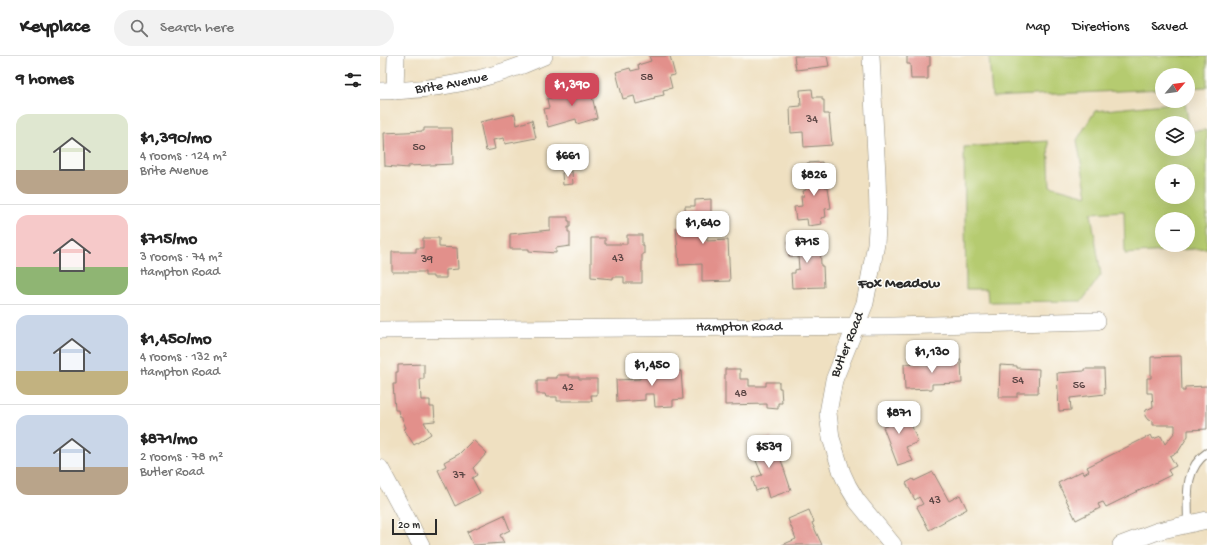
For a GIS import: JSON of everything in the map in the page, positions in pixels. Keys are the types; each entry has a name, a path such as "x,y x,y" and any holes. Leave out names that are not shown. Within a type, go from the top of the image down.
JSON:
{"street":[{"path":"387,91 396,56"},
{"name":"Brite Avenue","path":"387,91 461,83 502,72 544,56"},
{"name":"Butler Road","path":"871,56 877,175 876,244 865,303 834,380 829,402 828,426 835,455 848,486 857,501 893,545"},
{"name":"Hampton Road","path":"380,330 855,326 1097,321"},
{"path":"380,468 421,545"},
{"path":"1121,545 1158,531 1207,520"}],"lane":[{"path":"1188,524 1187,485 1192,470 1201,457 1207,453"}],"green space":[{"path":"989,56 1207,56 1207,87 1195,88 1195,68 1155,68 1155,89 992,97"},
{"path":"1155,105 1155,108 1186,108 1187,116 1155,116 1155,156 1195,156 1195,131 1207,130 1207,248 1195,249 1195,212 1155,212 1155,252 1125,254 1124,211 1091,213 1101,275 1082,301 988,302 987,289 966,289 964,147 1048,141 1050,186 1087,196 1077,140 1095,111"}],"building":[{"path":"649,56 670,56 675,75 669,76 672,88 663,90 664,95 654,97 655,99 636,104 634,96 623,99 616,72 630,68 631,71 639,69 638,65 651,61"},
{"path":"794,56 827,56 829,66 796,70"},
{"path":"907,56 930,56 928,79 911,79 910,64 907,64"},
{"path":"589,83 597,118 577,124 576,119 548,127 544,109 549,108 547,99 571,94 570,88"},
{"path":"812,89 813,97 822,97 822,100 824,100 824,114 829,114 832,145 804,147 803,132 791,133 790,107 801,106 800,90"},
{"path":"515,114 517,125 532,120 536,138 505,144 504,138 493,140 495,149 486,151 480,122"},
{"path":"424,128 452,128 453,164 408,166 408,168 385,166 384,133 424,131"},
{"path":"822,162 825,187 828,187 831,208 825,209 826,217 821,218 822,224 808,226 807,219 796,220 794,207 802,206 801,196 804,196 803,191 806,190 807,163"},
{"path":"572,171 573,184 563,185 562,173"},
{"path":"711,199 711,213 706,213 707,241 728,240 730,281 702,282 702,264 679,265 676,227 686,227 685,206 695,206 695,200"},
{"path":"550,217 568,217 568,221 570,221 568,232 570,232 570,246 556,248 556,253 529,251 529,249 510,249 510,234 550,230"},
{"path":"627,235 642,235 644,254 642,254 642,283 624,283 624,277 613,277 613,279 591,277 591,238 605,238 605,244 627,244"},
{"path":"423,238 439,238 439,247 457,248 458,269 446,270 446,278 433,278 433,276 425,276 425,272 392,272 392,252 416,252 416,248 423,248"},
{"path":"820,240 821,266 823,266 824,287 792,288 791,273 795,273 795,270 799,269 798,256 789,256 788,241"},
{"path":"1181,356 1182,391 1185,391 1185,387 1207,386 1207,429 1188,430 1188,436 1178,452 1170,456 1176,466 1168,470 1171,475 1106,507 1103,502 1098,504 1100,508 1076,520 1058,483 1082,471 1084,474 1089,471 1087,467 1151,435 1153,439 1161,436 1165,444 1175,432 1175,425 1153,425 1153,421 1148,420 1145,416 1146,410 1153,407 1152,393 1147,393 1147,378 1151,378 1151,357"},
{"path":"930,358 938,358 938,360 961,360 962,383 932,384 932,389 905,390 904,364 930,363"},
{"path":"424,364 424,379 420,379 421,400 430,400 430,407 434,407 435,421 424,422 431,434 414,445 404,429 406,428 401,416 399,416 398,410 395,410 393,384 396,384 396,372 398,372 398,365"},
{"path":"1000,365 1017,366 1017,368 1039,369 1038,393 1017,393 1017,397 999,397"},
{"path":"657,366 664,366 664,369 668,369 668,372 681,371 683,399 673,400 673,406 655,407 654,394 645,394 645,400 617,402 616,380 640,379 640,373 653,372 653,369 658,369"},
{"path":"725,369 740,369 740,379 749,379 749,386 766,386 766,382 779,382 782,403 778,403 778,409 767,408 767,404 725,405"},
{"path":"1084,369 1104,369 1105,394 1070,398 1071,410 1059,411 1057,373 1084,371"},
{"path":"557,375 569,375 569,377 579,377 579,379 597,379 597,395 591,395 592,401 557,401 557,397 546,397 545,394 537,394 537,381 546,381 546,378 557,378"},
{"path":"898,407 904,421 909,419 918,442 906,447 913,461 898,466 883,427 887,426 882,413"},
{"path":"771,437 777,455 775,455 776,459 780,457 791,490 769,498 766,487 756,491 752,478 762,475 749,444"},
{"path":"473,440 487,453 473,468 477,475 472,478 480,493 455,506 438,470 446,466 444,462 459,454"},
{"path":"933,472 949,501 960,495 967,509 929,530 917,507 923,504 919,497 915,500 906,483"},
{"path":"809,510 814,522 812,523 822,545 782,545 796,539 788,519"},
{"path":"504,515 510,530 500,535 504,543 473,545 467,532"}],"district":[{"name":"Fox Meadow","path":"899,284"}]}
